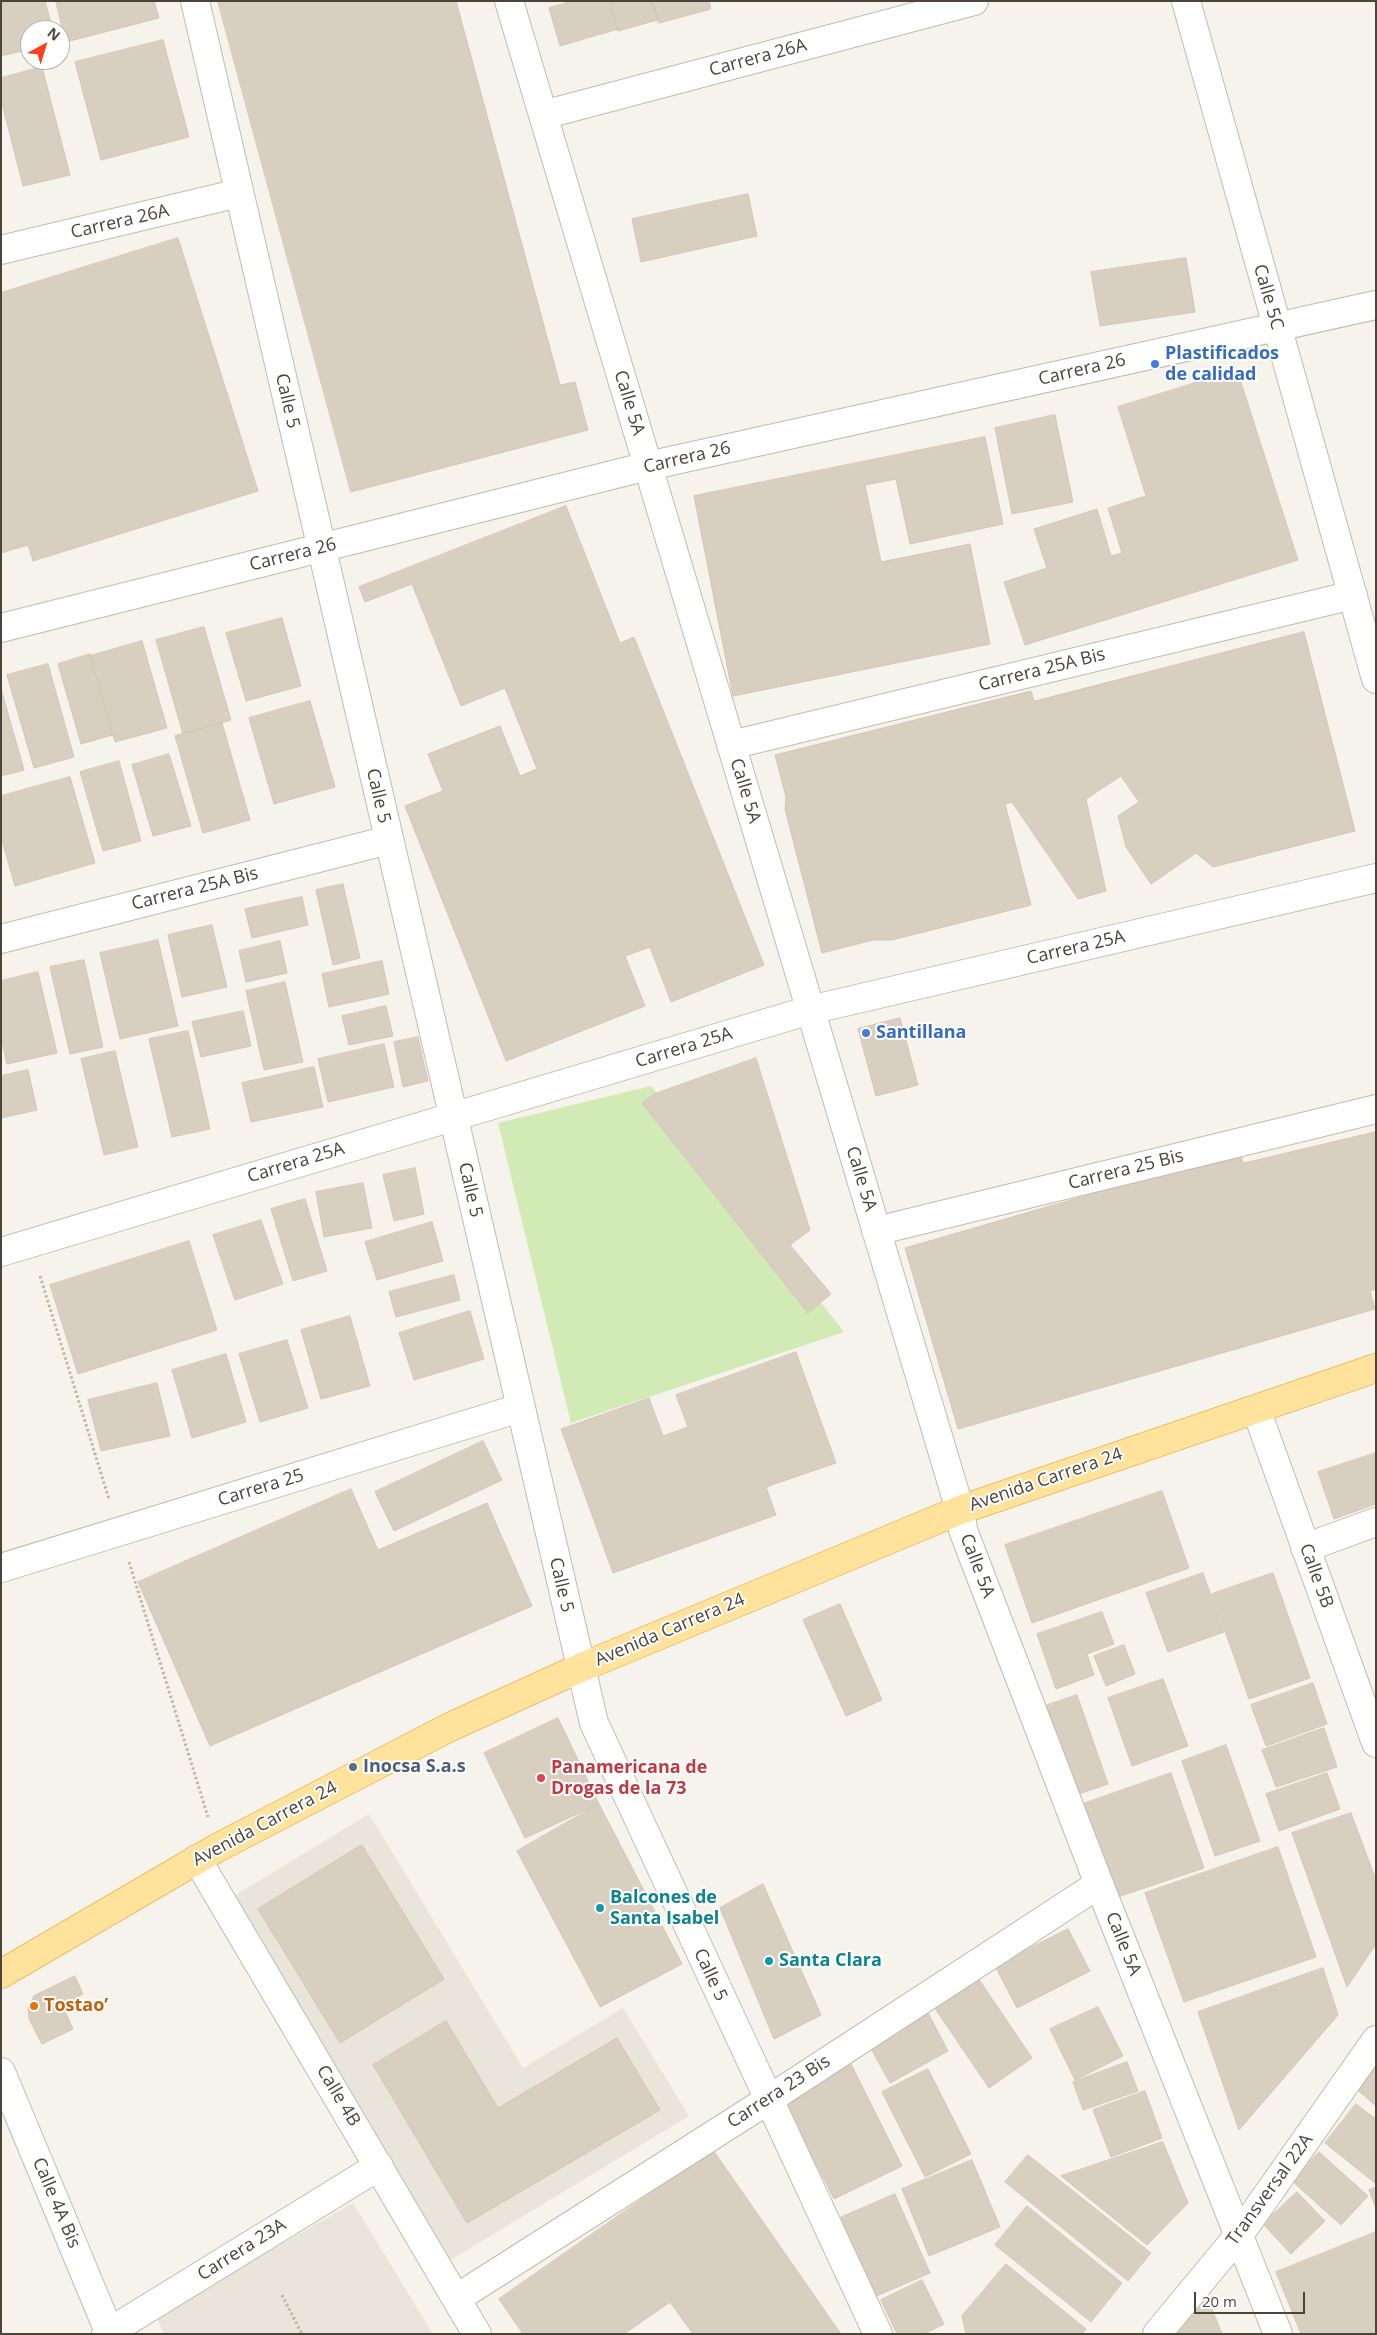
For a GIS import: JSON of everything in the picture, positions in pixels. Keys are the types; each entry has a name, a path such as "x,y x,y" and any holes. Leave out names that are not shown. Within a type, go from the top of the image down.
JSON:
{"main road":[{"name":"Avenida Carrera 24","path":"1,1974 207,1854 450,1727 580,1668 960,1510 1376,1368"}],"street":[{"name":"Calle 5","path":"194,1 594,1723 878,2334"},
{"name":"Calle 5A","path":"509,1 960,1510 963,1530 1099,1884 1278,2334"},
{"name":"Carrera 26A","path":"543,115 974,1"},
{"name":"Calle 5C","path":"1186,1 1376,678"},
{"name":"Carrera 26A","path":"1,250 239,193"},
{"name":"Carrera 26","path":"1,628 648,466 1376,305"},
{"name":"Carrera 25A Bis","path":"731,745 1353,595"},
{"name":"Carrera 25A Bis","path":"1,939 389,840"},
{"name":"Carrera 25A","path":"1,1252 810,1010 1376,878"},
{"name":"Carrera 25 Bis","path":"876,1230 1376,1109"},
{"name":"Carrera 25","path":"1,1568 520,1408"},
{"name":"Calle 5B","path":"1256,1409 1376,1743"},
{"path":"1305,1548 1376,1522"},
{"name":"Calle 4B","path":"207,1854 379,2166 477,2334"},
{"name":"Carrera 23 Bis","path":"457,2298 768,2100 1099,1884"},
{"name":"Transversal 22A","path":"1157,2334 1239,2235 1376,2040"},
{"name":"Calle 4A Bis","path":"1,2072 108,2333"},
{"name":"Carrera 23A","path":"108,2333 379,2166"}],"path":[{"path":"30,1243 119,1531 207,1854"},
{"path":"282,2295 302,2334"}],"shaded area":[{"path":"369,1814 523,2068 623,2008 689,2116 449,2261 229,1899"},
{"path":"353,2203 433,2334 164,2334 156,2316"}],"green space":[{"path":"651,1086 844,1332 571,1423 498,1123"}],"building":[{"path":"1,1 45,1 50,20 20,20 20,51 1,56"},
{"path":"56,1 154,1 159,18 70,41 70,20 61,20"},
{"path":"218,1 456,1 560,385 575,382 588,430 351,492"},
{"path":"573,1 610,1 618,29 560,46 549,8"},
{"path":"610,1 652,1 658,20 618,31"},
{"path":"652,1 709,1 711,9 659,23"},
{"path":"163,40 189,137 101,160 75,62"},
{"path":"31,70 43,70 70,175 23,186 1,100 1,78"},
{"path":"748,194 757,236 641,262 632,219"},
{"path":"178,238 258,491 33,561 28,545 1,553 1,293"},
{"path":"1186,258 1195,312 1100,326 1091,272"},
{"path":"1237,370 1298,560 1025,645 1004,582 1047,568 1034,529 1097,509 1111,556 1122,553 1108,508 1146,496 1118,407"},
{"path":"1055,415 1073,502 1012,514 995,428"},
{"path":"985,437 1003,524 910,544 896,479 865,485 881,562 970,544 990,644 733,696 694,496"},
{"path":"566,506 620,643 634,637 764,965 671,1002 650,947 625,956 645,1006 506,1061 405,806 443,791 428,754 500,726 520,776 537,769 505,688 461,706 412,584 365,602 359,587"},
{"path":"282,618 301,686 246,701 226,633"},
{"path":"204,627 231,720 183,734 156,640"},
{"path":"1304,632 1355,831 1213,867 1196,853 1151,884 1126,847 1118,816 1139,802 1121,776 1086,799 1106,891 1078,899 1012,802 1005,804 1031,905 892,940 873,940 822,953 785,809 786,797 775,755 1031,691 1034,701"},
{"path":"142,641 167,728 115,742 90,656"},
{"path":"90,654 113,735 81,744 58,664"},
{"path":"48,664 74,757 34,768 7,675"},
{"path":"1,689 24,770 1,776"},
{"path":"310,701 335,787 274,804 249,718"},
{"path":"222,723 250,820 203,833 175,736"},
{"path":"169,754 191,826 153,836 132,765"},
{"path":"119,761 141,841 103,851 80,772"},
{"path":"70,777 95,863 15,886 1,837 1,796"},
{"path":"343,884 360,958 333,965 316,890"},
{"path":"302,897 308,925 252,938 245,909"},
{"path":"212,925 227,987 182,997 168,935"},
{"path":"158,940 178,1026 120,1039 100,953"},
{"path":"280,941 287,973 246,982 239,951"},
{"path":"84,960 103,1047 70,1054 50,967"},
{"path":"382,961 389,994 329,1007 322,974"},
{"path":"38,972 57,1053 7,1064 1,1038 1,981"},
{"path":"285,982 303,1062 264,1070 246,991"},
{"path":"386,1006 393,1036 349,1045 342,1016"},
{"path":"243,1011 251,1046 201,1057 192,1022"},
{"path":"900,1018 918,1085 876,1096 858,1029"},
{"path":"188,1031 210,1129 172,1137 149,1039"},
{"path":"418,1037 428,1081 403,1087 394,1042"},
{"path":"384,1044 394,1087 328,1102 318,1059"},
{"path":"115,1051 138,1147 104,1155 81,1059"},
{"path":"756,1058 810,1230 790,1245 831,1294 808,1313 642,1103 654,1094"},
{"path":"314,1067 323,1107 251,1122 242,1083"},
{"path":"28,1070 37,1110 1,1118 1,1076"},
{"path":"1376,1132 1376,1289 1370,1291 1375,1309 958,1429 905,1248 1240,1151 1243,1163"},
{"path":"415,1168 424,1214 394,1221 383,1175"},
{"path":"363,1183 372,1228 324,1237 316,1192"},
{"path":"305,1199 327,1271 293,1281 271,1209"},
{"path":"261,1220 283,1284 235,1300 213,1235"},
{"path":"432,1222 443,1261 377,1280 365,1242"},
{"path":"189,1241 217,1330 78,1374 50,1285"},
{"path":"454,1275 460,1300 396,1317 389,1292"},
{"path":"470,1311 484,1359 414,1380 399,1333"},
{"path":"350,1316 370,1386 321,1399 301,1330"},
{"path":"287,1340 308,1408 260,1422 239,1354"},
{"path":"796,1352 836,1463 766,1487 776,1515 613,1573 561,1429 649,1398 663,1436 688,1427 676,1395"},
{"path":"226,1354 246,1422 192,1438 172,1370"},
{"path":"157,1383 170,1436 101,1451 88,1400"},
{"path":"483,1441 502,1480 394,1531 375,1492"},
{"path":"1376,1453 1376,1504 1334,1519 1318,1472"},
{"path":"351,1489 378,1550 487,1503 532,1606 210,1746 138,1582"},
{"path":"1162,1491 1189,1568 1032,1623 1005,1545"},
{"path":"1203,1573 1224,1632 1168,1652 1146,1593"},
{"path":"1273,1573 1310,1678 1249,1699 1212,1594"},
{"path":"840,1604 882,1700 846,1716 803,1620"},
{"path":"1102,1612 1114,1644 1087,1654 1094,1675 1056,1689 1037,1634"},
{"path":"1124,1645 1135,1674 1106,1686 1094,1656"},
{"path":"1163,1679 1188,1746 1132,1766 1108,1698"},
{"path":"1313,1683 1327,1724 1266,1746 1251,1705"},
{"path":"1077,1695 1108,1784 1073,1796 1042,1707"},
{"name":"Panamericana de Drogas de la 73","path":"558,1718 599,1804 525,1838 484,1753"},
{"path":"1324,1728 1337,1767 1276,1787 1262,1750"},
{"path":"1226,1745 1260,1841 1215,1856 1182,1761"},
{"path":"1171,1773 1204,1868 1115,1898 1083,1804"},
{"path":"1327,1773 1340,1809 1279,1831 1266,1794"},
{"name":"Balcones de Santa Isabel","path":"599,1804 682,1964 600,2007 517,1851"},
{"path":"1351,1813 1376,1880 1376,1944 1347,1987 1292,1833"},
{"path":"362,1845 444,1979 340,2043 258,1909"},
{"path":"1278,1847 1316,1957 1184,2002 1145,1893"},
{"name":"Santa Clara","path":"763,1884 821,2015 774,2039 720,1908"},
{"path":"1068,1929 1090,1971 1017,2008 995,1966"},
{"path":"1323,1968 1338,2015 1239,2130 1198,2012"},
{"path":"976,1975 1032,2058 989,2088 932,2004"},
{"path":"75,1976 83,1994 62,2005 73,2029 42,2044 29,2019 28,2008 34,1996"},
{"path":"1098,2007 1123,2056 1075,2080 1050,2029"},
{"path":"928,2013 948,2051 890,2083 869,2045"},
{"path":"446,2021 498,2108 617,2038 660,2110 467,2223 373,2065"},
{"path":"848,2058 902,2166 834,2199 782,2097"},
{"path":"1127,2062 1138,2091 1083,2110 1073,2082"},
{"path":"1376,2065 1376,2106 1355,2088"},
{"path":"928,2069 971,2154 925,2177 882,2092"},
{"path":"1145,2091 1162,2138 1111,2157 1093,2110"},
{"path":"1356,2104 1376,2119 1375,2183 1325,2143"},
{"path":"1163,2142 1188,2203 1147,2245 1061,2176"},
{"path":"713,2150 841,2334 693,2334 670,2302 624,2334 523,2334 499,2299"},
{"path":"1319,2152 1368,2196 1341,2225 1292,2181"},
{"path":"1028,2155 1151,2253 1128,2281 1005,2182"},
{"path":"972,2160 1000,2227 929,2256 902,2189"},
{"path":"1376,2187 1376,2209 1369,2190"},
{"path":"1297,2192 1325,2221 1291,2254 1263,2224"},
{"path":"895,2194 930,2273 867,2300 833,2221"},
{"path":"1027,2206 1122,2283 1091,2322 995,2245"},
{"path":"1376,2232 1376,2334 1301,2334 1276,2272"},
{"path":"1006,2264 1086,2329 1082,2334 966,2334 962,2316"},
{"path":"922,2280 944,2324 924,2334 897,2334 881,2300"},
{"path":"1206,2294 1222,2334 1177,2334"}],"place":[{"name":"Plastificados de calidad","path":"1155,364"},
{"name":"Santillana","path":"866,1033"},
{"name":"Inocsa S.a.s","path":"353,1767"},
{"name":"Panamericana de Drogas de la 73","path":"541,1778"},
{"name":"Balcones de Santa Isabel","path":"600,1908"},
{"name":"Santa Clara","path":"769,1961"},
{"name":"Tostao’","path":"34,2006"}]}
